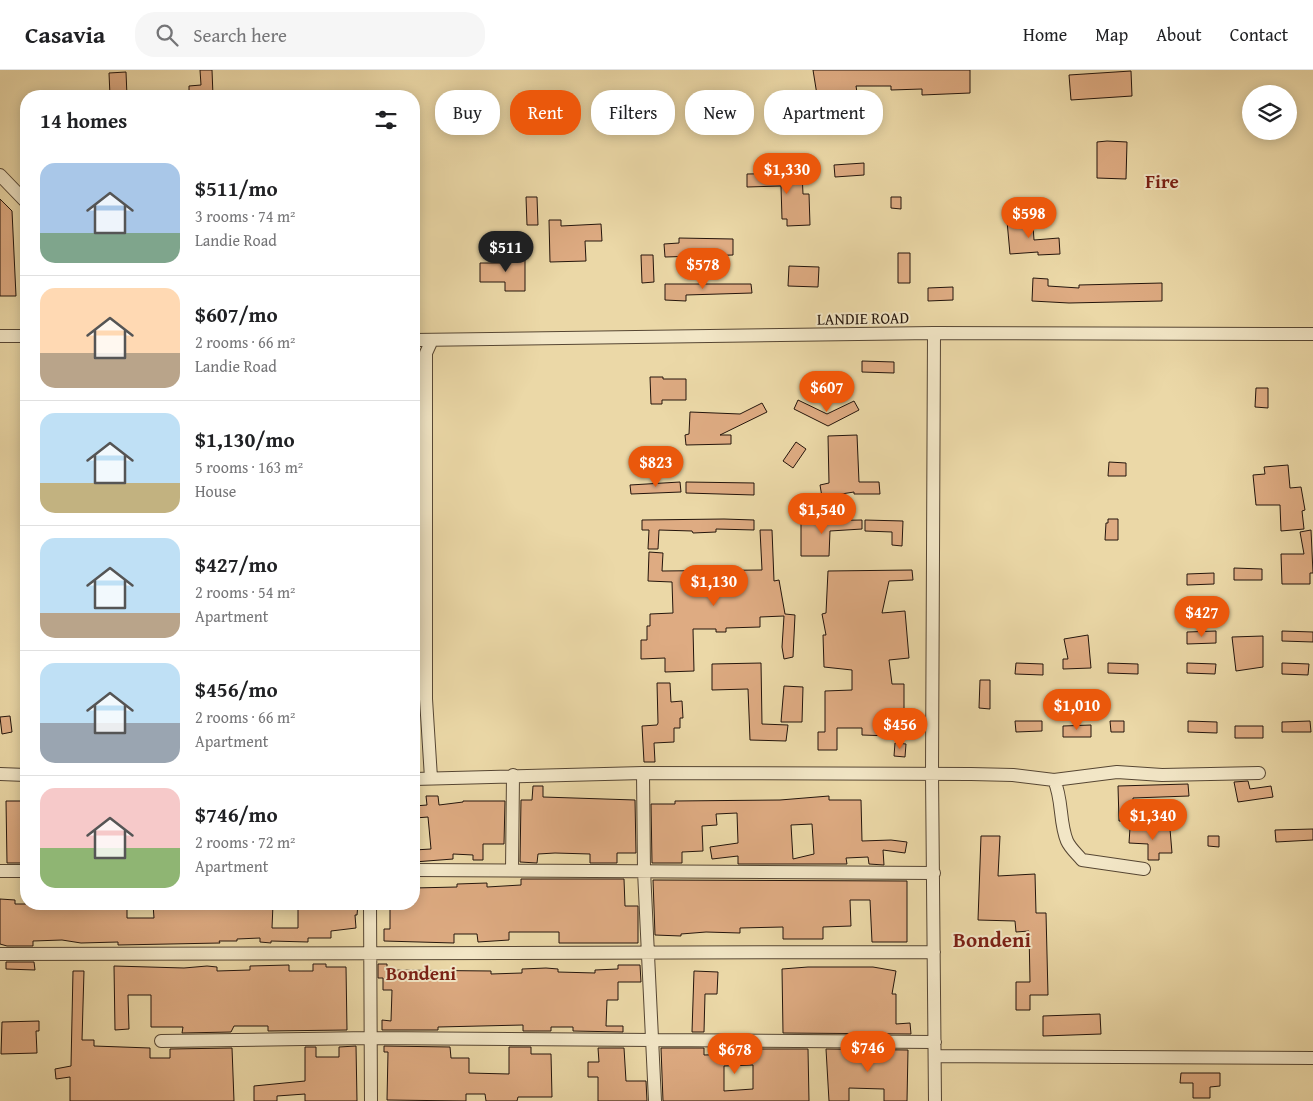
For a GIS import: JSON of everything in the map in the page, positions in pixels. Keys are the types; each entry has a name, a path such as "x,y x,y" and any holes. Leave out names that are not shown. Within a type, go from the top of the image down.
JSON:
{"street":[{"path":"0,175 20,196"},
{"path":"934,333 932,774 935,1101"},
{"name":"LANDIE ROAD","path":"420,340 934,333 1313,334"},
{"path":"0,336 20,336"},
{"path":"431,778 426,699 426,352 432,340"},
{"path":"420,779 643,773 1013,775 1054,780 1117,772 1162,775 1259,773"},
{"path":"643,773 644,871 655,1101"},
{"path":"0,774 20,775"},
{"path":"512,870 513,775"},
{"path":"1054,780 1060,793 1062,821 1068,842 1082,860 1144,869"},
{"path":"0,871 20,870"},
{"path":"420,870 934,873"},
{"path":"370,910 371,1101"},
{"path":"0,954 934,952"},
{"path":"161,1041 370,1038 935,1042"},
{"path":"935,1056 1313,1058"}],"building":[{"path":"200,70 212,70 213,90 189,90 189,86 201,85"},
{"path":"813,70 970,70 970,93 922,95 922,89 891,90 891,86 856,86 857,90 816,90"},
{"path":"1131,71 1132,96 1071,100 1069,75"},
{"path":"126,72 127,90 110,90 109,73"},
{"path":"1097,142 1127,142 1126,179 1097,178"},
{"path":"864,163 864,175 835,177 834,165"},
{"path":"802,173 803,194 809,194 810,225 787,226 787,219 782,219 781,186 747,187 747,174"},
{"path":"526,197 537,197 538,225 527,225"},
{"path":"891,197 901,197 901,209 891,208"},
{"path":"0,199 12,211 16,296 0,296"},
{"path":"1032,212 1034,240 1059,238 1060,254 1038,255 1038,252 1010,254 1007,221 1022,220"},
{"path":"549,220 561,220 561,226 601,224 602,241 585,241 586,261 550,262"},
{"path":"679,238 733,239 733,255 665,257 664,244 679,243"},
{"path":"898,253 910,253 910,283 898,283"},
{"path":"507,254 525,254 525,291 505,291 505,282 480,282 480,263 507,263"},
{"path":"641,255 653,255 654,282 642,283"},
{"path":"789,266 819,267 818,287 788,286"},
{"path":"1033,278 1048,279 1048,286 1079,288 1079,285 1162,283 1162,301 1069,303 1032,301"},
{"path":"665,284 751,284 752,293 686,295 686,301 665,300"},
{"path":"953,287 953,300 928,301 928,288"},
{"path":"862,361 894,362 894,373 862,372"},
{"path":"650,377 686,379 686,400 662,400 662,404 651,404"},
{"path":"1256,388 1268,388 1268,408 1255,407"},
{"path":"798,400 827,414 854,401 859,410 828,426 794,409"},
{"path":"762,403 767,412 720,435 731,435 731,444 686,445 685,435 689,434 690,412 740,414"},
{"path":"857,435 859,482 879,482 880,494 854,494 854,492 822,497 820,485 829,483 828,436"},
{"path":"796,442 806,449 793,468 783,461"},
{"path":"1109,462 1126,463 1126,476 1108,476"},
{"path":"1288,465 1290,488 1301,487 1305,510 1302,511 1304,529 1281,531 1280,505 1256,505 1253,475 1265,474 1264,467"},
{"path":"680,482 681,492 631,494 630,485"},
{"path":"686,482 754,483 754,495 686,493"},
{"path":"1108,519 1118,519 1118,540 1105,540"},
{"path":"642,520 754,520 754,530 716,529 716,532 693,533 692,531 659,530 658,549 648,549 649,530 642,530"},
{"path":"862,520 862,529 830,531 829,556 801,556 801,521"},
{"path":"865,520 903,521 902,546 892,545 892,532 865,531"},
{"path":"760,530 772,530 774,581 779,580 785,614 795,615 793,657 784,659 782,647 784,616 760,617 760,627 726,628 726,632 716,632 716,629 693,629 694,671 665,672 665,658 641,659 641,640 647,640 647,626 650,626 650,614 673,613 672,582 648,581 649,552 663,553 662,571 762,570"},
{"path":"1311,530 1313,573 1310,573 1310,584 1282,584 1281,554 1304,554 1300,532"},
{"path":"1234,568 1262,569 1262,580 1234,580"},
{"path":"912,570 913,580 889,581 882,613 905,611 909,658 889,660 892,684 904,684 904,722 891,722 891,736 862,735 862,728 837,728 837,750 818,750 818,732 825,732 825,691 852,690 852,670 824,667 823,635 826,635 822,614 826,613 828,571"},
{"path":"1214,573 1214,584 1187,585 1187,574"},
{"path":"1216,631 1216,643 1187,644 1187,632"},
{"path":"1282,631 1313,632 1313,642 1282,641"},
{"path":"1088,635 1091,668 1063,669 1063,659 1068,659 1064,639"},
{"path":"1263,636 1263,667 1236,671 1232,637"},
{"path":"761,663 762,724 788,725 786,741 750,740 748,689 712,690 712,664"},
{"path":"1016,663 1043,664 1043,675 1015,674"},
{"path":"1108,663 1138,664 1138,674 1108,673"},
{"path":"1187,663 1216,664 1215,674 1187,673"},
{"path":"1282,663 1309,664 1308,675 1282,674"},
{"path":"980,680 990,680 990,709 979,708"},
{"path":"657,683 670,683 671,702 682,701 683,718 680,718 680,728 674,728 674,742 654,743 655,762 644,762 642,726 657,725 658,723"},
{"path":"784,686 803,687 802,722 781,722"},
{"path":"10,716 12,732 2,734 0,717"},
{"path":"1015,721 1042,721 1042,731 1016,732"},
{"path":"1110,721 1124,721 1124,732 1111,732"},
{"path":"1188,721 1217,722 1217,733 1188,732"},
{"path":"1310,721 1311,732 1282,732 1282,722"},
{"path":"1091,725 1091,737 1063,737 1063,726"},
{"path":"1235,726 1263,726 1263,738 1235,738"},
{"path":"895,743 906,744 905,757 894,756"},
{"path":"1248,781 1250,789 1271,786 1273,797 1238,802 1234,782"},
{"path":"1188,784 1189,796 1133,798 1133,821 1119,821 1118,786"},
{"path":"533,786 543,786 543,797 635,800 636,853 617,853 617,863 590,863 590,854 555,853 538,854 537,863 520,862 521,800 532,800"},
{"path":"426,796 438,796 439,805 463,801 505,801 504,844 483,844 483,860 473,860 473,855 453,854 453,859 420,862 420,850 431,849 428,817 420,818 420,806 427,805"},
{"path":"829,796 829,800 861,800 862,841 891,840 907,842 905,853 883,850 884,865 869,864 868,857 846,858 847,864 738,864 738,856 712,859 710,847 738,843 737,813 716,814 717,825 702,826 703,851 682,852 682,863 652,863 651,804 675,804 675,801 780,800","holes":["812,824 814,854 793,859 791,825"]},
{"path":"6,801 20,801 20,863 7,863"},
{"path":"1130,828 1170,829 1172,853 1159,853 1159,860 1148,860 1148,844 1129,843"},
{"path":"1313,829 1313,840 1276,842 1275,830"},
{"path":"981,836 1000,836 998,876 1035,874 1036,913 1046,913 1048,995 1030,995 1030,1010 1016,1010 1016,982 1030,982 1029,931 1016,932 1015,921 978,920"},
{"path":"1208,836 1219,836 1219,847 1208,846"},
{"path":"521,879 624,879 625,906 638,906 638,943 559,943 559,932 509,932 509,940 478,942 477,934 454,934 454,943 384,941 384,929 390,929 390,910 420,910 420,888 457,887 457,884 487,883 487,887 521,885"},
{"path":"653,880 907,881 907,942 872,942 870,900 850,900 851,926 823,927 823,939 783,939 783,927 740,928 740,933 706,932 681,934 681,936 655,935"},
{"path":"0,899 15,900 15,904 20,904 20,910 127,910 127,918 154,918 153,910 273,910 272,928 298,928 298,910 357,910 357,915 355,915 356,928 331,931 331,938 308,938 308,942 271,941 271,943 260,942 260,938 219,941 220,943 118,945 118,942 81,943 62,940 33,941 33,946 7,946 0,944"},
{"path":"6,962 34,962 35,970 6,969"},
{"path":"313,964 326,964 326,967 346,967 347,1030 268,1031 268,1026 234,1026 231,1032 182,1033 183,1027 151,1027 151,995 128,995 129,1029 115,1030 114,966 184,968 207,966 217,967 217,971 250,970 250,966 289,965 289,971 313,971"},
{"path":"378,964 387,964 387,970 491,971 491,974 522,973 522,969 546,968 558,969 558,972 595,973 595,970 618,969 618,965 640,965 641,982 618,982 618,1000 607,1000 606,1026 623,1026 623,1032 573,1031 573,1027 551,1027 551,1031 523,1031 523,1025 438,1027 438,1030 382,1030 382,1020 391,1021 392,990 383,990 383,978 378,978"},
{"path":"873,967 896,971 892,994 896,994 896,1024 910,1023 911,1034 783,1033 782,969"},
{"path":"73,971 84,971 82,1040 94,1040 94,1046 150,1048 150,1058 170,1058 170,1049 232,1048 234,1101 70,1101 70,1077 56,1079 55,1069 71,1066"},
{"path":"694,971 718,972 717,994 705,994 704,1032 692,1032"},
{"path":"1100,1014 1101,1034 1043,1036 1043,1016"},
{"path":"39,1021 39,1031 36,1031 37,1053 1,1054 2,1022"},
{"path":"356,1046 357,1101 305,1101 305,1094 277,1096 277,1101 254,1101 254,1086 305,1081 305,1047 316,1047 316,1057 339,1057 339,1047"},
{"path":"384,1046 450,1047 451,1058 469,1058 469,1073 509,1074 509,1047 531,1047 531,1054 551,1054 552,1097 518,1097 517,1101 486,1101 485,1094 466,1094 466,1101 387,1100 388,1052 384,1052"},
{"path":"598,1048 624,1048 626,1081 646,1081 647,1101 598,1101 598,1077 588,1077 588,1062 599,1062"},
{"path":"661,1048 704,1048 704,1055 738,1054 738,1049 808,1049 809,1101 663,1101","holes":["753,1065 753,1089 724,1091 724,1066"]},
{"path":"826,1049 908,1050 907,1101 884,1101 884,1089 849,1088 849,1101 829,1101"},
{"path":"1181,1073 1220,1073 1220,1086 1210,1087 1210,1098 1193,1098 1193,1083 1180,1083"}],"district":[{"name":"Fire","path":"1162,181"},
{"name":"Bondeni","path":"992,940"},
{"name":"Bondeni","path":"421,973"}]}
